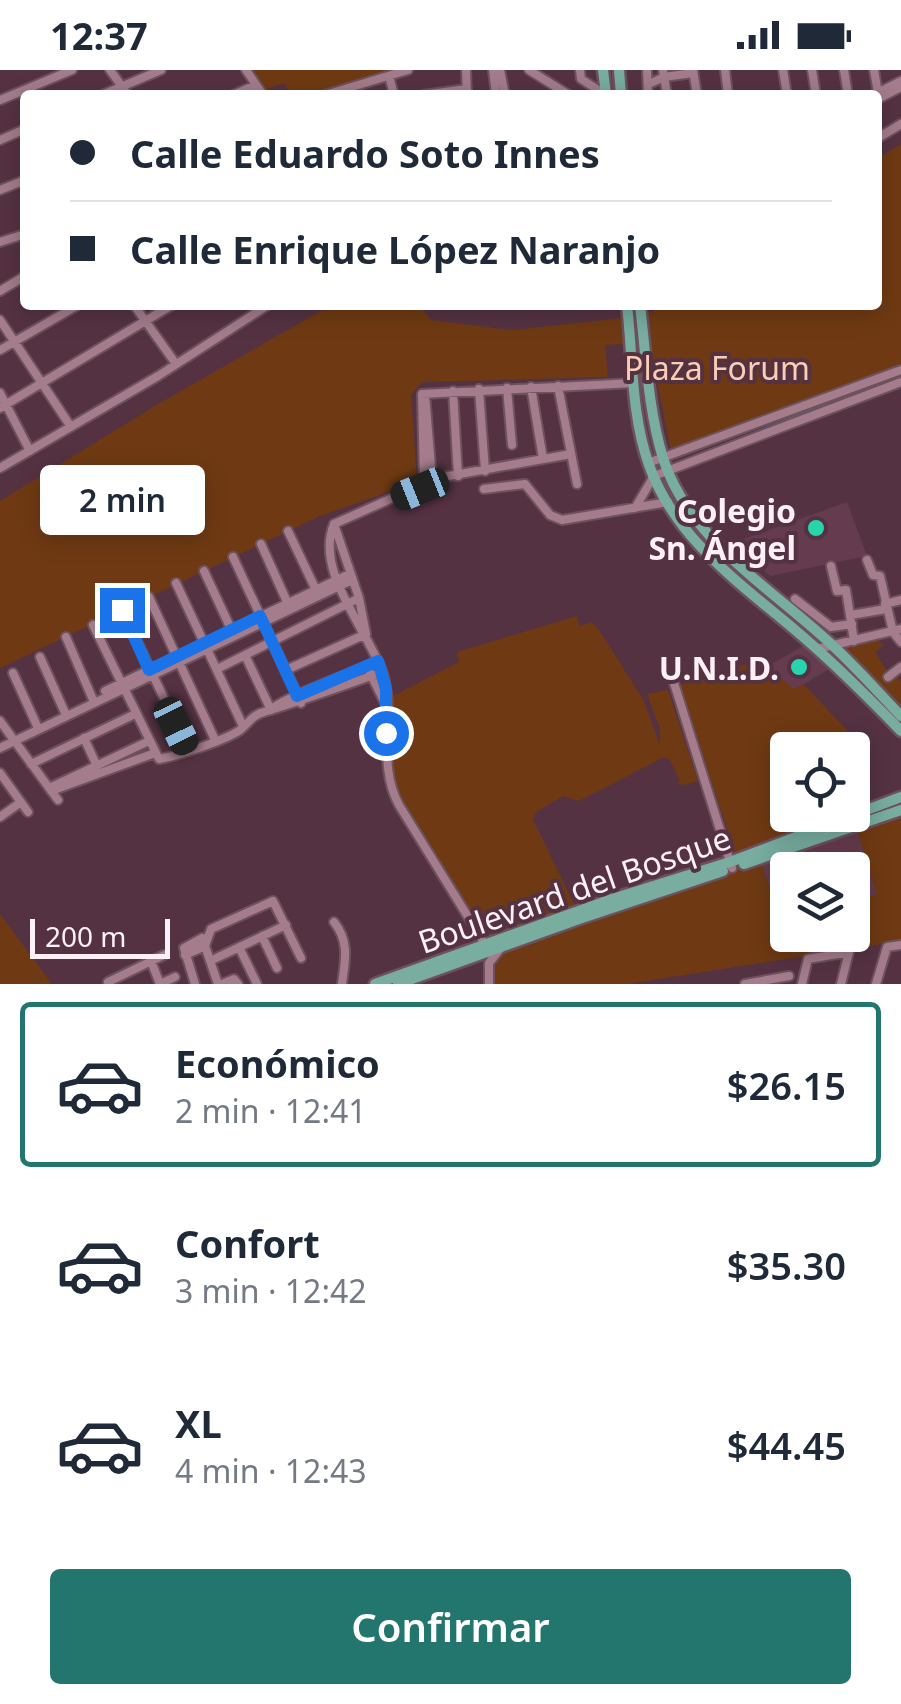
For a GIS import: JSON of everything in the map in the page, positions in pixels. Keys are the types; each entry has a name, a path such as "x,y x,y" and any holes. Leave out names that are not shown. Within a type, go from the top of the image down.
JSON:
{"main road":[{"path":"628,310 634,383 648,463 668,502 710,558 817,649 901,731"},
{"path":"641,310 663,458 694,517 833,646 901,716"},
{"path":"867,696 890,705"},
{"name":"Boulevard del Bosque","path":"731,865 901,798"},
{"name":"Boulevard del Bosque","path":"380,983 901,810"},
{"name":"Boulevard del Bosque","path":"398,984 500,949 567,919"}],"street":[{"path":"24,90 72,70"},
{"path":"110,70 125,90"},
{"path":"128,90 161,70"},
{"path":"246,70 259,90"},
{"path":"342,90 408,70"},
{"path":"529,70 559,90"},
{"path":"647,70 649,90"},
{"path":"650,84 664,74 693,72"},
{"path":"389,76 393,90"},
{"path":"244,90 256,85"},
{"path":"0,350 69,310"},
{"path":"138,310 176,364"},
{"path":"3,406 164,310"},
{"path":"0,468 260,310"},
{"path":"0,320 71,428"},
{"path":"648,463 901,370"},
{"path":"636,508 654,476 901,382"},
{"path":"334,524 420,489 429,480 423,394 634,383"},
{"path":"558,386 577,484"},
{"path":"531,387 544,459"},
{"path":"857,387 861,398"},
{"path":"507,388 512,445"},
{"path":"479,389 485,471"},
{"path":"453,391 458,476"},
{"path":"0,393 3,406 30,451"},
{"path":"833,396 838,406"},
{"path":"429,480 570,454"},
{"path":"484,489 525,484 550,515 562,520 668,502"},
{"path":"334,524 359,598 366,634"},
{"path":"334,524 330,560 337,583 382,672 386,765 396,798 486,946"},
{"path":"288,531 317,593"},
{"path":"260,544 289,606"},
{"path":"233,557 299,699"},
{"path":"868,560 873,575 880,576 885,607 901,642"},
{"path":"830,566 837,591 846,590 854,641"},
{"path":"204,571 233,633"},
{"path":"0,745 350,577"},
{"path":"176,583 243,726"},
{"path":"149,597 216,740"},
{"path":"217,669 359,598"},
{"path":"795,599 830,627 901,600"},
{"path":"122,610 189,751"},
{"path":"93,625 157,756"},
{"path":"817,649 897,631"},
{"path":"286,670 366,634"},
{"path":"66,637 93,699"},
{"path":"246,655 270,710"},
{"path":"40,658 65,713"},
{"path":"369,671 378,661"},
{"path":"888,676 901,667"},
{"path":"369,671 386,705"},
{"path":"99,769 189,751 243,726 271,706 369,671 382,672"},
{"path":"12,673 37,726"},
{"path":"674,682 731,865"},
{"path":"31,764 135,714"},
{"path":"0,721 53,793 149,741"},
{"path":"84,738 99,769"},
{"path":"1,776 28,812"},
{"path":"0,817 21,802"},
{"path":"238,984 235,978 220,984 204,942 203,933 211,928 274,902 301,958"},
{"path":"334,922 344,940 347,958 342,984"},
{"path":"210,961 286,925"},
{"path":"262,936 277,968"},
{"path":"196,984 185,955 186,946 204,942"},
{"path":"876,984 886,947 901,945"},
{"path":"240,947 257,984"},
{"path":"489,984 491,959 500,949"},
{"path":"802,984 808,959 849,952 841,984"},
{"path":"108,982 164,955"},
{"path":"469,960 480,963 488,972"},
{"path":"151,961 160,984 175,977"},
{"path":"745,984 773,982 789,976"}],"shaded area":[{"name":"Colegio Sn. Ángel","path":"847,502 867,556 770,576 733,543"},
{"name":"U.N.I.D.","path":"805,645 829,669 794,690 768,666"},
{"path":"844,832 857,832 864,852 784,852"},
{"path":"770,857 770,890 760,860"},
{"path":"870,871 878,895 870,898"}],"green space":[{"path":"253,70 398,70 328,90 288,90 284,83 265,90"},
{"name":"Plaza Forum","path":"901,144 901,364 671,452 648,313 882,310 882,156"},
{"path":"322,310 424,310 431,320 513,330 622,318 623,344 605,345 608,377 422,382 411,395 417,482 320,516 0,668 0,501"},
{"path":"577,616 579,626 592,622 599,630 644,701 660,746 660,729 647,694 668,690 698,781 676,783 680,781 670,760 664,757 579,801 563,796 536,812 533,820 575,906 489,941 399,794 394,777 393,696 459,662 457,652"},
{"path":"874,636 883,645 875,652 887,671 894,671 901,682 901,709 840,646"},
{"path":"765,658 768,666 794,689 803,684 849,732 770,732 770,832 790,832 735,853 680,685"},
{"path":"901,813 901,941 870,946 870,897 877,894 870,872 870,852 864,852 857,832 870,832 870,823"},
{"path":"760,860 770,890 770,952 831,952 627,984 491,984 493,960 510,950"},
{"path":"0,914 52,984 0,984"}],"waterway":[{"path":"863,391 901,376"},
{"path":"675,464 829,403"}],"place":[{"name":"Colegio Sn. Ángel","path":"816,528"},
{"name":"U.N.I.D.","path":"799,667"}],"route":[{"path":"122,610 149,670 260,616 297,696 378,661 386,689 386,733"}]}
